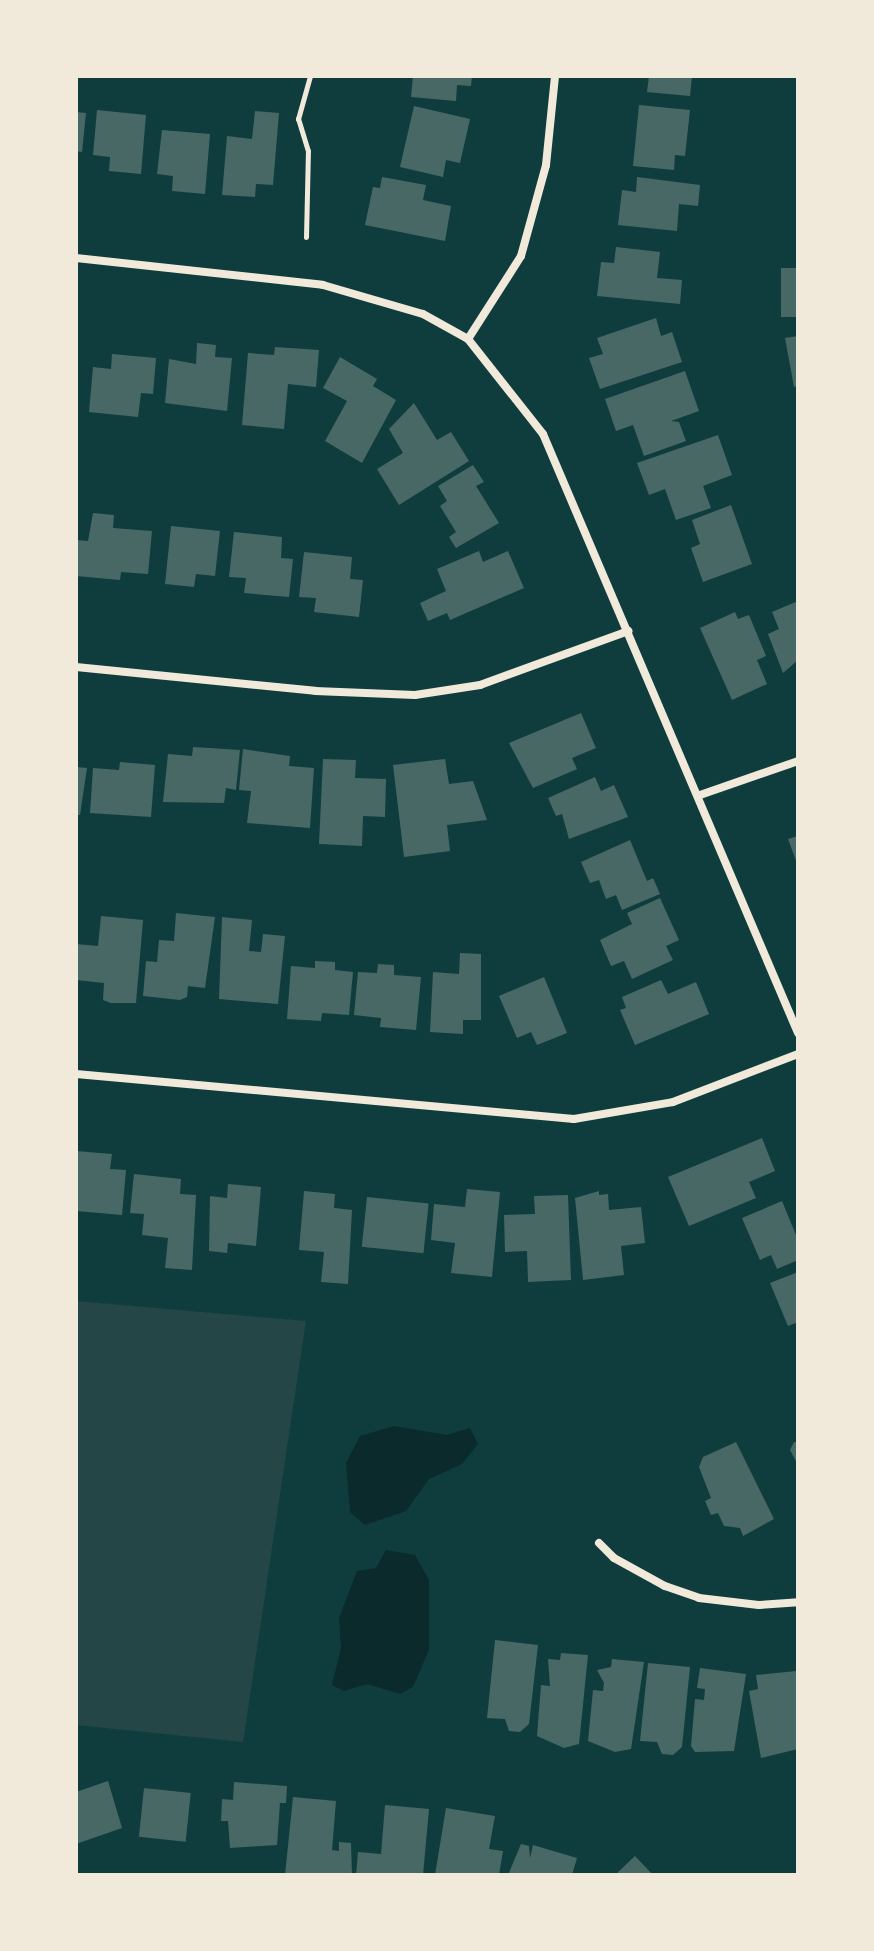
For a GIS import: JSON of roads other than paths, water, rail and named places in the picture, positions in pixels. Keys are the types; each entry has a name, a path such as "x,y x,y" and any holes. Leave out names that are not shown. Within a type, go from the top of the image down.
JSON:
{"street":[{"path":"468,339 521,256 546,165 555,76"},
{"path":"76,258 323,285 423,314 468,339 543,434 700,795 798,1033"},
{"path":"76,667 315,691 415,695 480,685 628,631"},
{"path":"700,795 798,761"},
{"path":"76,1074 574,1119 673,1102 798,1054"},
{"path":"599,1543 640,1572 699,1598 759,1605 798,1602"}]}
